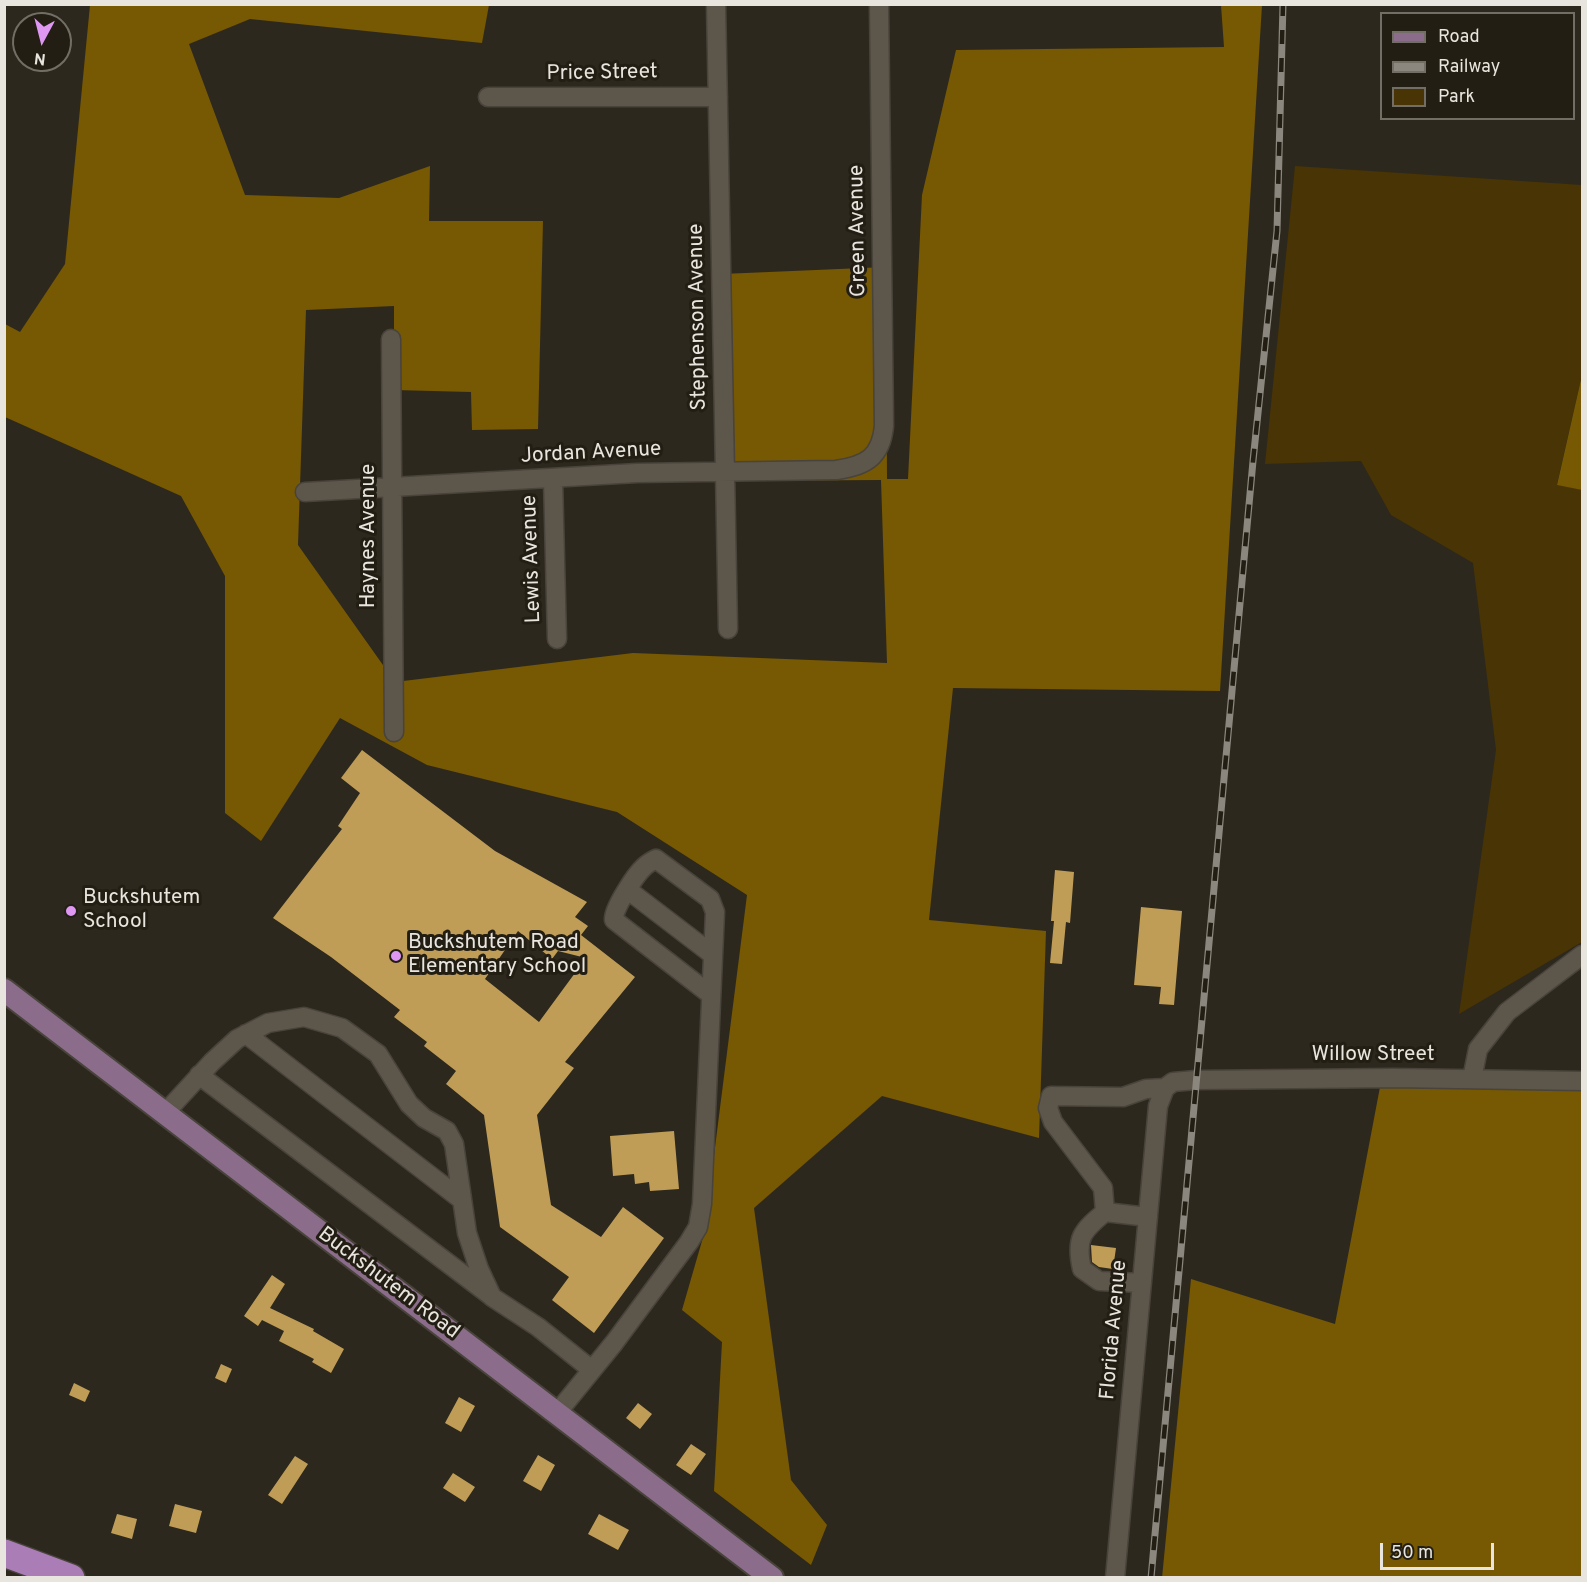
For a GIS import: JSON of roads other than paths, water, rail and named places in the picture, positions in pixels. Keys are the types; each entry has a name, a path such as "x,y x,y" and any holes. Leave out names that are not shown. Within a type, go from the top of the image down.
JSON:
{"highway":[{"path":"4,1553 71,1578"}],"main road":[{"name":"Buckshutem Road","path":"4,990 772,1578"}],"street":[{"name":"Stephenson Avenue","path":"716,4 728,629"},
{"name":"Green Avenue","path":"874,454 881,443 884,426 879,4"},
{"name":"Price Street","path":"488,98 718,97"},
{"name":"Haynes Avenue","path":"391,339 394,732"},
{"name":"Jordan Avenue","path":"305,492 637,473 836,470 857,466 874,454"},
{"name":"Lewis Avenue","path":"553,478 558,639"},
{"path":"557,1413 614,1344 698,1227 702,1204 715,912 710,899 656,859 643,867 617,905 613,915 614,920 711,994"},
{"path":"628,890 713,955"},
{"path":"1472,1079 1478,1049 1507,1012 1582,955"},
{"path":"165,1113 199,1075 237,1039 268,1023 304,1017 342,1028 378,1054 408,1104 424,1118 447,1131 454,1144 467,1233 479,1269 492,1297"},
{"path":"246,1034 462,1200"},
{"path":"199,1075 592,1370"},
{"name":"Willow Street","path":"1105,1212 1103,1188 1053,1122 1048,1108 1051,1096 1123,1097 1146,1089 1165,1088 1173,1082 1196,1080 1582,1081"},
{"name":"Florida Avenue","path":"1115,1578 1158,1106 1165,1088"},
{"path":"1142,1283 1099,1281 1082,1269 1078,1253 1086,1228 1105,1212 1148,1217"}],"railway":[{"path":"1151,1578 1253,461 1277,231 1283,4"}],"place":[{"name":"Buckshutem School","path":"71,911"},
{"name":"Buckshutem Road Elementary School","path":"396,956"}]}
